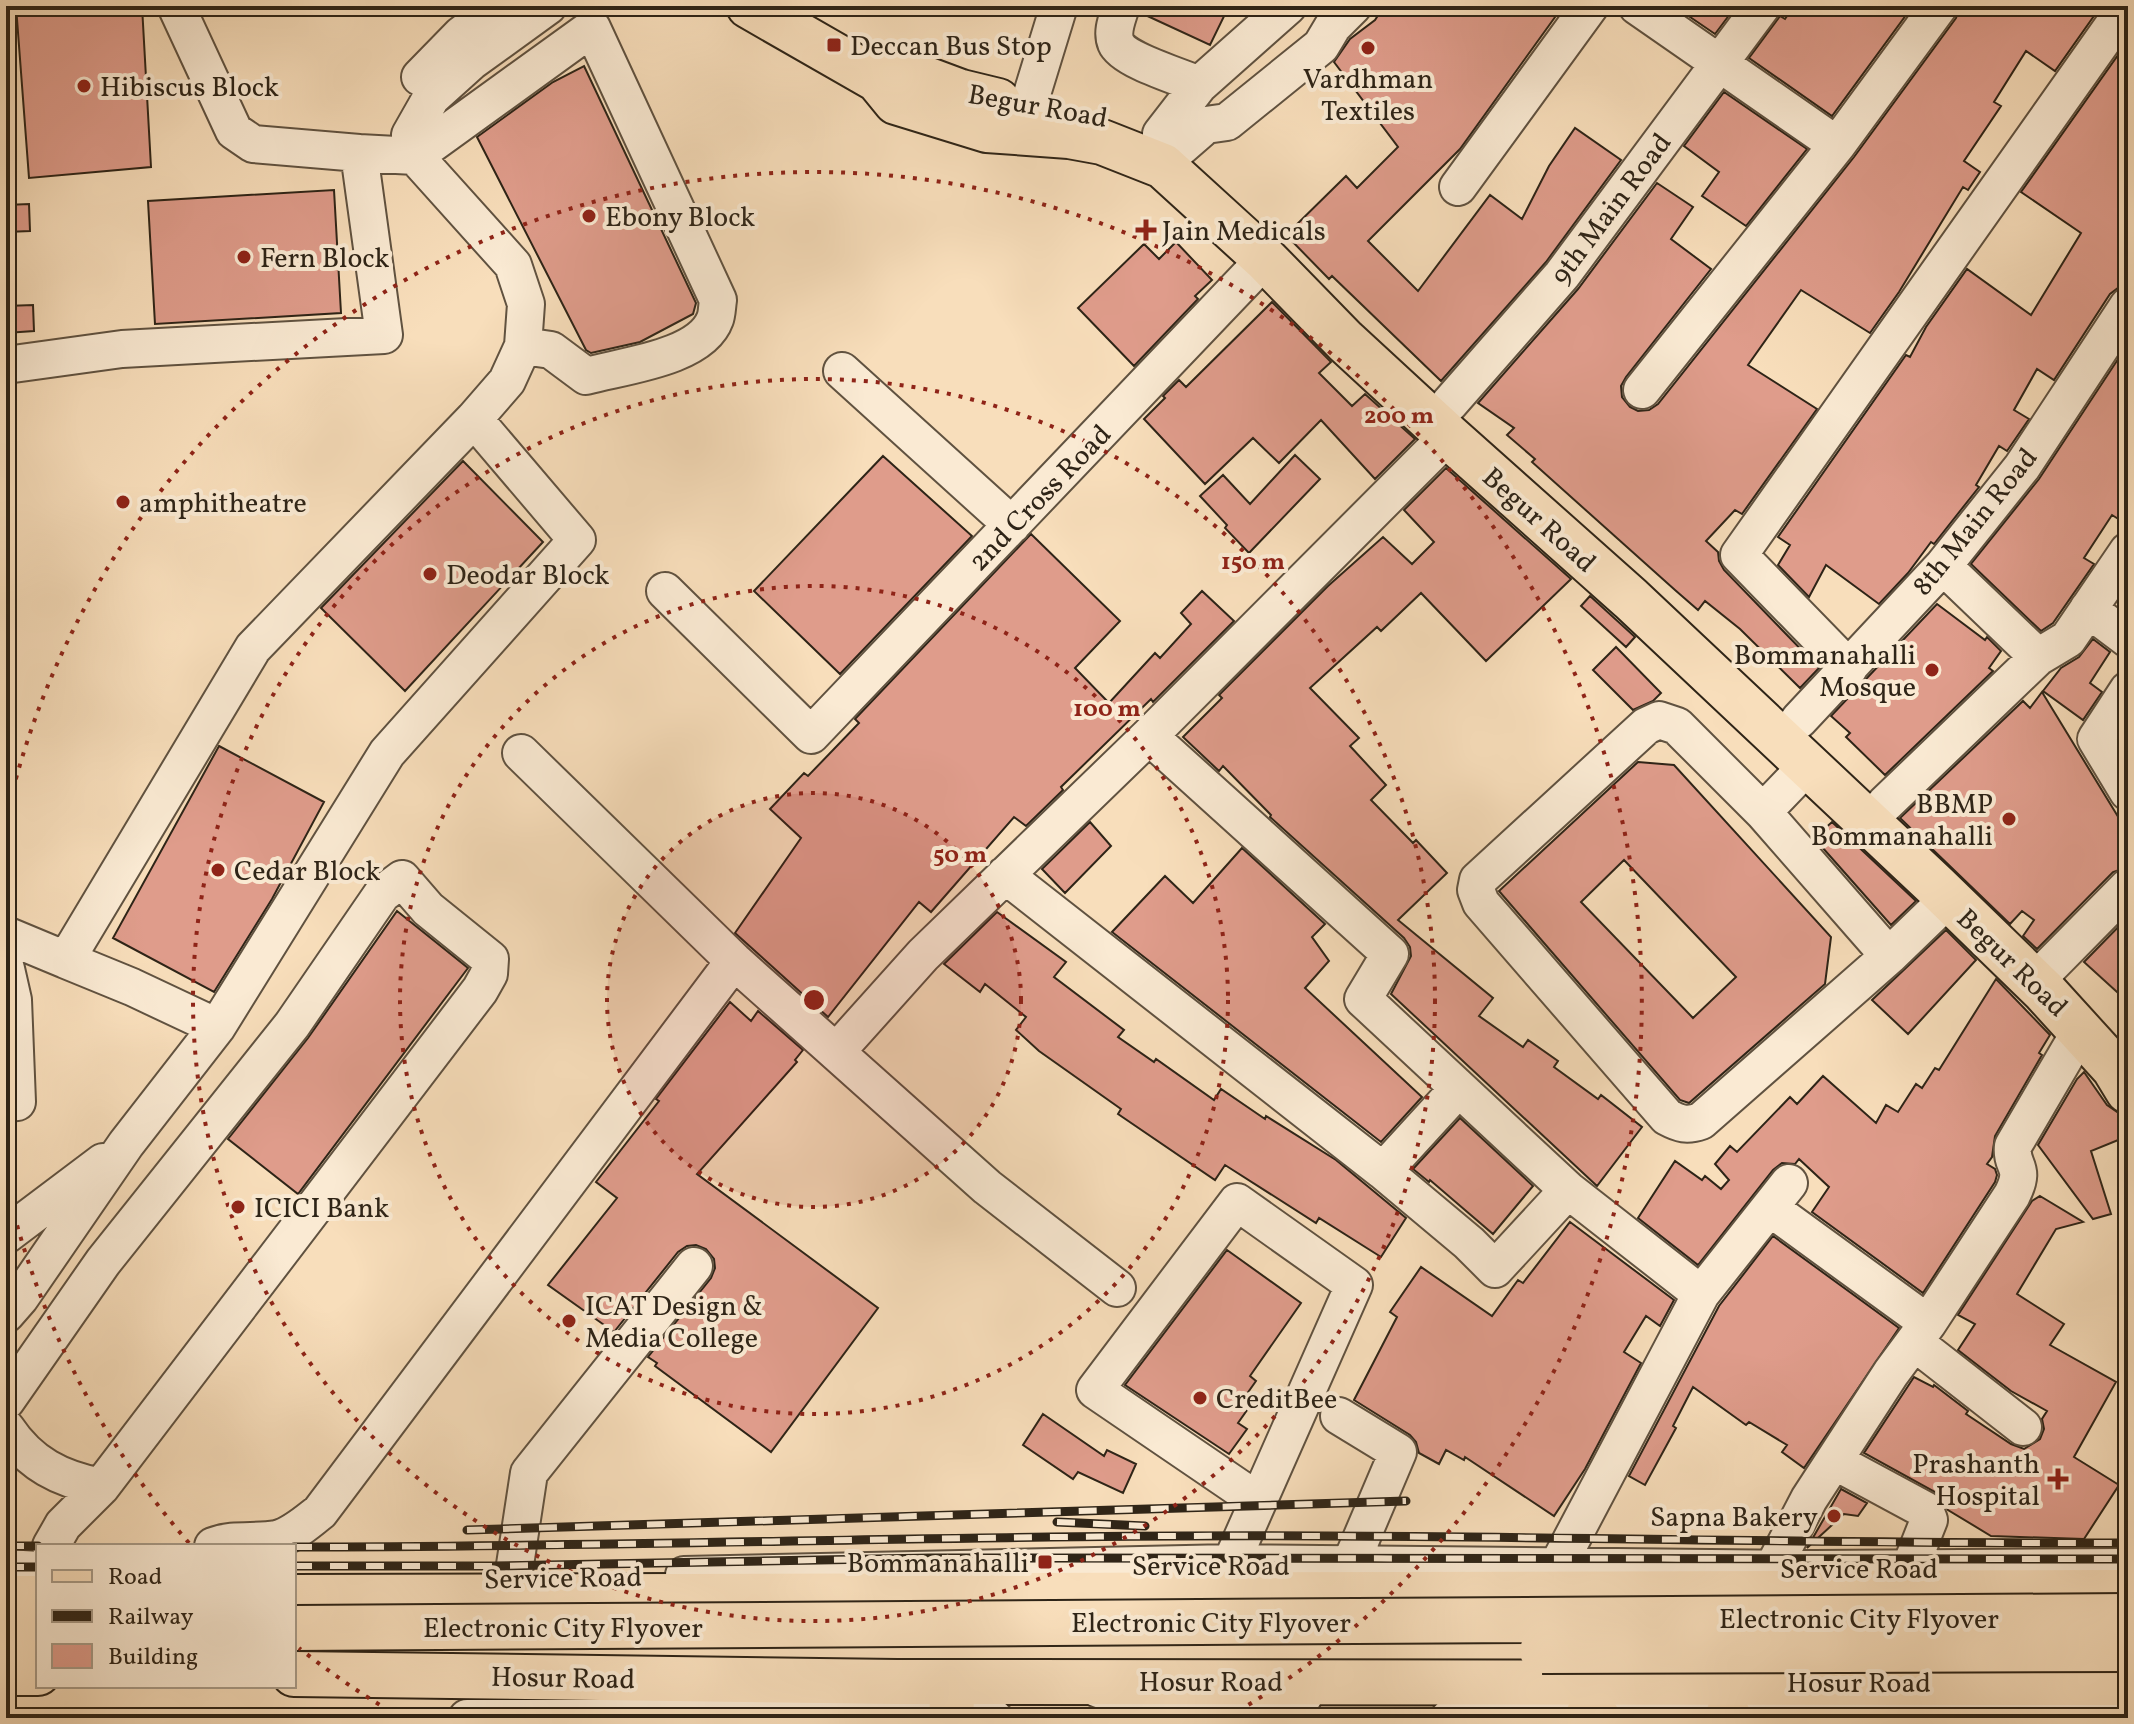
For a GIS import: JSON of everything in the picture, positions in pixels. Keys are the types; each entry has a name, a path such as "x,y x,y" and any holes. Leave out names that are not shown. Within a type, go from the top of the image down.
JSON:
{"main road":[{"name":"Begur Road","path":"749,6 878,80 896,102 961,123 987,130 1069,136 1102,142 1177,142"},
{"name":"Begur Road","path":"878,80 910,73 961,92 1028,107 1149,127 1177,142 1448,420 1631,599 1809,764 2044,991 2114,1068 2128,1091"},
{"name":"Begur Road","path":"1177,142 1265,259 1345,341 1448,420 1799,720 2049,967 2128,1050"},
{"path":"296,1597 2128,1592"},
{"path":"6,1598 36,1598"},
{"name":"Electronic City Flyover","path":"296,1628 2128,1616"},
{"path":"6,1630 36,1630"},
{"name":"Electronic City Flyover","path":"296,1656 2128,1649"},
{"path":"6,1657 36,1657"},
{"path":"6,1673 36,1673"},
{"name":"Hosur Road","path":"296,1674 952,1700 1076,1681 2128,1683"}],"street":[{"path":"176,6 234,131 253,144 359,153 404,140 582,17 718,300 715,319 707,332 683,351 586,376 551,350 523,346"},
{"path":"404,140 417,80 461,35 500,6"},
{"path":"404,140 431,98 472,61 548,6"},
{"path":"1028,107 1059,6"},
{"path":"1121,6 1113,33 1116,45 1127,55 1199,85"},
{"path":"1177,142 1199,85 1288,6"},
{"path":"1458,187 1590,6"},
{"path":"1637,6 1837,145"},
{"name":"9th Main Road","path":"836,1052 923,955 1149,736 1448,420 1562,275 1762,6"},
{"path":"1642,390 1837,145 1939,6"},
{"path":"1849,668 1739,555 2127,6"},
{"path":"1177,142 1227,122 1321,46 1343,16"},
{"path":"66,960 253,648 474,419 507,381 523,346 526,304 513,265 404,140"},
{"path":"6,365 122,349 384,335 359,153"},
{"name":"2nd Cross Road","path":"665,591 811,735 1265,259"},
{"name":"8th Main Road","path":"1799,720 1943,566 2022,467 2128,306"},
{"path":"842,371 1012,525"},
{"path":"6,1314 126,1144 217,1027 387,753 577,540 474,419"},
{"path":"1885,804 2038,657 2068,639 2128,551"},
{"path":"1943,566 2038,657"},
{"path":"2088,609 2128,639"},
{"path":"2128,690 2096,739 2128,792"},
{"path":"1889,956 1763,812 1677,726 1659,720 1646,726 1485,871 1478,880 1476,890 1481,903 1667,1117 1678,1124 1689,1125 1701,1121 1889,956 1948,899"},
{"path":"1149,736 1390,954 1363,999 1568,1190 1701,1294"},
{"path":"521,753 734,961 987,1187 1117,1288"},
{"path":"1763,812 1809,764"},
{"path":"1005,875 1383,1171 1469,1243 1495,1269 1568,1190"},
{"path":"6,1401 103,1262 292,1025 382,894 402,879 428,909 490,959 489,974 480,990 101,1487 63,1525 52,1544"},
{"path":"2049,967 2128,887"},
{"path":"6,935 217,1027"},
{"path":"218,1544 277,1539 298,1530 320,1512 734,961"},
{"path":"6,969 13,1000 17,1102 6,1103"},
{"path":"1773,1568 1809,1499 2012,1195 2020,1176 2011,1152 2013,1146 2081,1030"},
{"path":"1383,1171 1458,1089"},
{"path":"6,1235 126,1144"},
{"path":"1557,1567 1701,1294 1780,1196 2023,1427"},
{"path":"1231,1563 1354,1285 1237,1202 1095,1390 1258,1501"},
{"path":"6,1244 42,1267"},
{"path":"513,1578 529,1473 694,1266"},
{"path":"1339,1416 1398,1452 1350,1565"},
{"path":"6,1428 46,1469 70,1481 101,1487"},
{"path":"1834,1461 1925,1510 1929,1520 1910,1568"},
{"name":"Service Road","path":"296,1582 1231,1563 1773,1568 2128,1567"},
{"path":"6,1568 36,1570"},
{"path":"467,1718 878,1717 952,1700 994,1718"},
{"path":"1449,1718 1506,1714 2128,1718"}],"building":[{"name":"Hibiscus Block","path":"16,6 142,6 151,167 29,178"},
{"path":"1141,6 1229,6 1210,45 1141,13"},
{"path":"1384,6 1563,6 1460,149 1368,241 1418,291 1490,195 1522,219 1549,166 1575,128 1621,160 1546,262 1441,381 1332,276 1329,279 1286,235 1346,176 1357,188 1398,147 1334,62 1350,39 1375,20"},
{"path":"1674,6 1736,6 1715,34"},
{"path":"1794,6 1901,6 1909,11 1832,116 1749,58 1780,16 1785,19"},
{"path":"1960,6 2101,6 2055,71 2026,51 1994,102 2001,106 1964,161 1980,172 1968,190 1963,187 1899,292 1870,333 1801,290 1748,365 1817,409 1742,514 1735,510 1706,541 1718,552 1724,570 1819,668 1800,688 1740,629 1705,601 1698,610 1675,590 1532,462 1535,459 1507,435 1514,428 1478,403 1578,289 1657,183 1693,207 1671,239 1711,269 1621,386 1622,397 1638,411 1649,410 1658,404 1854,157 1956,18"},
{"path":"2128,41 2128,285 2110,294 2054,380 2037,369 2014,410 2029,419 2007,451 1999,446 1976,485 1979,487 1934,544 1931,542 1879,604 1826,565 1809,597 1778,565 1790,545 1778,537 1906,355 1910,357 1926,327 1967,269 2031,315 2081,233 2021,192"},
{"name":"Ebony Block","path":"584,66 696,303 693,314 640,342 591,353 586,350 477,137 553,82"},
{"path":"1724,92 1807,149 1746,226 1702,196 1719,172 1684,146"},
{"name":"Fern Block","path":"334,190 341,313 155,324 148,201"},
{"path":"29,204 30,231 6,232 6,205"},
{"path":"1176,242 1212,280 1134,366 1078,308 1144,244 1159,259"},
{"path":"1272,302 1331,362 1319,373 1352,406 1365,394 1415,439 1375,479 1321,420 1279,463 1253,438 1205,484 1144,419 1179,380 1186,387"},
{"path":"33,305 34,331 6,333 6,306"},
{"path":"2128,344 2128,525 2112,515 2084,558 2094,564 2053,623 2041,631 1971,564 2039,479"},
{"path":"1295,455 1320,479 1249,553 1200,496 1223,475 1250,504"},
{"path":"883,456 972,536 840,674 754,591"},
{"name":"Deodar Block","path":"463,461 543,542 405,691 321,608"},
{"path":"1446,468 1571,579 1486,661 1421,593 1381,631 1377,627 1310,688 1359,738 1350,746 1386,785 1371,800 1447,873 1398,920 1493,998 1479,1016 1523,1047 1528,1040 1558,1061 1554,1067 1598,1099 1601,1095 1642,1127 1597,1186 1391,994 1411,956 1404,938 1270,817 1223,766 1219,771 1183,737 1222,698 1219,695 1328,586 1383,537 1412,564 1434,542 1404,510"},
{"path":"1031,534 1120,621 1075,668 1109,703 1155,653 1160,658 1191,624 1181,613 1202,591 1234,621 1061,787 1063,790 1026,826 1014,817 931,912 919,902 828,1017 735,933 801,838 770,809 804,773 808,776 859,723 855,719"},
{"path":"1590,596 1635,637 1626,647 1581,606"},
{"path":"1937,604 1985,640 1987,637 2001,651 1989,668 1993,671 1885,775 1846,737 1850,733 1831,716"},
{"path":"2093,639 2110,652 2090,683 2102,692 2083,720 2043,691 2061,668 2079,657"},
{"path":"1616,647 1661,693 1653,701 1633,710 1593,670"},
{"name":"BBMP Bommanahalli","path":"2042,692 2128,833 2128,867 2113,872 2037,949 2023,936 2034,920 2022,911 2010,924 1900,818 2023,701 2030,708"},
{"name":"Cedar Block","path":"219,746 324,802 272,899 214,992 113,938"},
{"path":"1638,762 1674,765 1831,937 1825,984 1689,1103 1680,1100 1499,891","holes":["1624,860 1736,977 1693,1018 1581,902"]},
{"path":"1090,822 1111,846 1065,893 1042,869"},
{"path":"1832,822 1916,901 1891,925 1814,838"},
{"path":"1242,848 1325,924 1312,937 1329,961 1305,988 1422,1097 1381,1142 1112,932 1165,876 1193,903"},
{"path":"397,911 468,968 298,1194 228,1139 308,1038"},
{"path":"997,912 1066,962 1054,977 1124,1030 1118,1037 1154,1062 1156,1059 1214,1100 1221,1089 1265,1119 1266,1116 1336,1160 1406,1218 1381,1257 1319,1218 1316,1223 1225,1165 1215,1180 1118,1114 1121,1109 1039,1051 1016,1030 1026,1017 985,984 980,992 944,964"},
{"path":"2128,917 2128,1002 2084,962"},
{"path":"1946,930 1976,960 1908,1034 1872,1000"},
{"path":"1996,979 2050,1035 2039,1053 2042,1055 1995,1136 1992,1157 1987,1164 1995,1169 1995,1182 1923,1293 1812,1212 1829,1187 1799,1159 1795,1164 1782,1163 1773,1170 1698,1265 1638,1218 1675,1161 1702,1180 1705,1176 1721,1189 1729,1180 1715,1164 1730,1146 1737,1152 1790,1097 1797,1104 1823,1076 1876,1123 1886,1105 1898,1112 1916,1084 1922,1088 1935,1068 1939,1070"},
{"path":"730,1002 751,1021 758,1011 803,1050 795,1060 797,1062 697,1174 878,1308 771,1452 655,1366 657,1363 648,1357 711,1278 714,1259 706,1249 696,1245 678,1252 614,1332 548,1285 617,1198 596,1182"},
{"path":"2084,1072 2107,1105 2120,1114 2128,1125 2128,1136 2091,1151 2111,1214 2093,1219 2038,1145"},
{"path":"1460,1118 1533,1186 1493,1234 1413,1169"},
{"path":"2040,1196 2083,1222 2056,1229 2017,1294 2064,1324 2050,1345 2116,1382 2074,1457 2119,1485 2084,1539 1991,1536 1948,1510 1935,1492 1864,1453 1914,1377 1934,1385 1968,1411 1966,1414 2011,1444 2024,1449 2040,1439 2044,1429 2042,1419 2047,1411 2011,1391 1958,1350 1975,1324 1958,1315 2032,1201"},
{"path":"1570,1222 1674,1300 1660,1326 1646,1316 1624,1352 1641,1363 1585,1469 1554,1516 1465,1457 1464,1460 1446,1450 1439,1464 1419,1453 1410,1435 1354,1400 1397,1317 1390,1312 1421,1267 1492,1316 1518,1280 1523,1283"},
{"path":"1773,1236 1899,1328 1804,1468 1782,1452 1787,1445 1749,1422 1746,1425 1693,1387 1673,1426 1676,1428 1645,1485 1629,1476 1719,1306"},
{"path":"1227,1250 1301,1303 1250,1376 1256,1381 1244,1398 1252,1403 1238,1423 1247,1429 1229,1454 1125,1385"},
{"path":"1043,1414 1104,1456 1107,1450 1136,1464 1123,1493 1078,1472 1073,1479 1023,1445"},
{"path":"1841,1489 1867,1503 1858,1516 1844,1514 1807,1548"}],"railway":[{"path":"467,1530 1406,1501"},
{"path":"1057,1522 1145,1526"},
{"path":"296,1547 1197,1536 2128,1543"},
{"path":"6,1546 36,1546"},
{"path":"296,1566 493,1566 932,1558 2128,1559"},
{"path":"6,1567 36,1567"}],"place":[{"name":"Deccan Bus Stop","path":"834,45"},
{"name":"Vardhman Textiles","path":"1368,48"},
{"name":"Hibiscus Block","path":"84,86"},
{"name":"Ebony Block","path":"589,216"},
{"name":"Jain Medicals","path":"1146,230"},
{"name":"Fern Block","path":"244,257"},
{"name":"amphitheatre","path":"123,502"},
{"name":"Deodar Block","path":"430,574"},
{"name":"Bommanahalli Mosque","path":"1932,670"},
{"name":"BBMP Bommanahalli","path":"2009,819"},
{"name":"Cedar Block","path":"218,870"},
{"name":"ICICI Bank","path":"238,1207"},
{"name":"ICAT Design & Media College","path":"569,1321"},
{"name":"CreditBee","path":"1200,1398"},
{"name":"Prashanth Hospital","path":"2058,1479"},
{"name":"Sapna Bakery","path":"1834,1516"},
{"name":"Bommanahalli","path":"1045,1562"}]}
